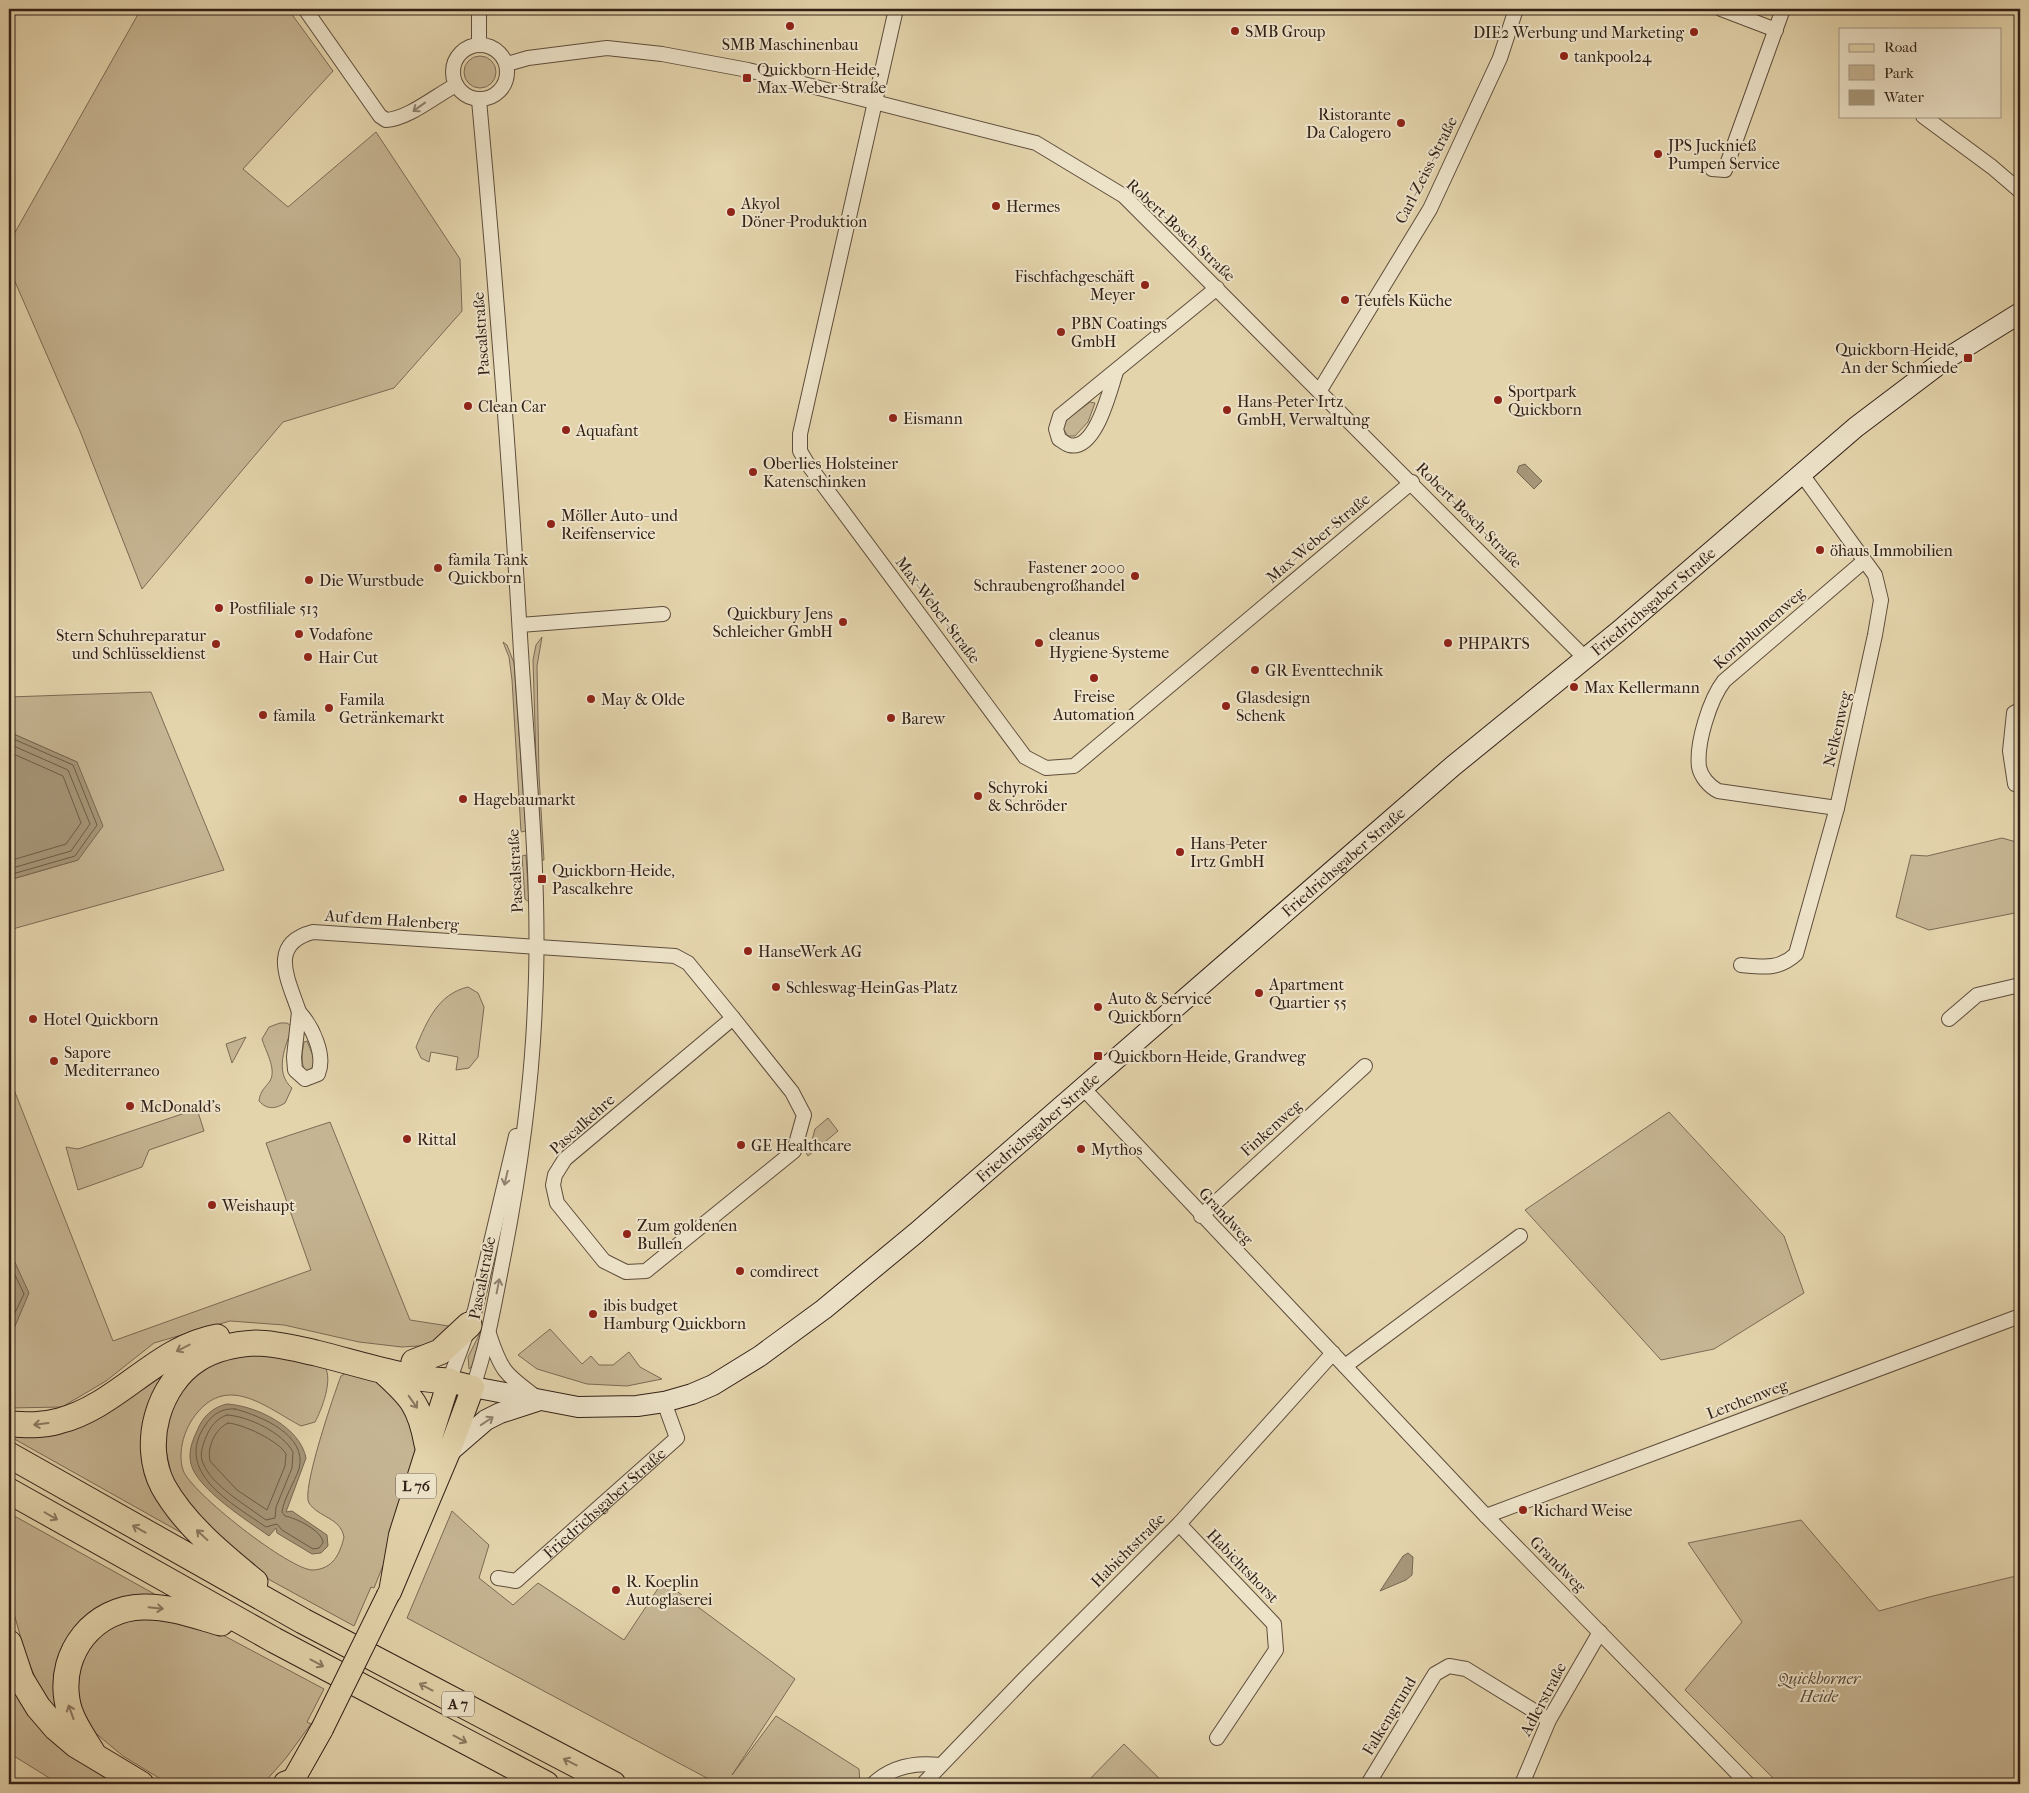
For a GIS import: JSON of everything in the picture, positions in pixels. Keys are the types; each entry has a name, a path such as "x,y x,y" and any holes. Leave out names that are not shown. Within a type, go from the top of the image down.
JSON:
{"highway":[{"path":"414,1362 440,1352 479,1329"},
{"path":"9,1424 38,1425 77,1415 113,1396 176,1351 189,1344 228,1335 261,1334 301,1338 414,1362 432,1368 449,1381"},
{"path":"303,1621 238,1568 196,1529 176,1505 163,1485 153,1446 158,1413 172,1385 197,1360 224,1348 258,1343 276,1345 423,1380 449,1381"},
{"path":"382,1370 403,1389 416,1405 438,1448"},
{"name":"A 7","path":"9,1455 303,1621 614,1784"},
{"name":"A 7","path":"9,1491 274,1640 546,1784"},
{"path":"94,1755 72,1717 67,1701 66,1682 68,1665 75,1647 86,1632 105,1618 123,1609 144,1607 166,1609 191,1614 274,1640"},
{"path":"9,1643 21,1679 38,1708 76,1745 140,1784"}],"main road":[{"name":"Friedrichsgaber Straße","path":"449,1381 540,1400 596,1408 664,1402 692,1394 739,1371 816,1315 916,1232 1453,766 1585,658 1856,427 1946,359 2020,314"},
{"name":"L 76","path":"438,1448 449,1381"},
{"name":"L 76","path":"290,1783 322,1729 389,1593 400,1535 425,1462 438,1448 473,1387"},
{"name":"Friedrichsgaber Straße","path":"438,1448 500,1413 540,1400"}],"street":[{"path":"305,9 380,116 386,120 401,118 456,85"},
{"path":"479,9 479,44"},
{"name":"Max-Weber-Straße","path":"896,9 800,434 800,451 807,464 1025,757 1046,768 1074,766 1412,482"},
{"name":"Carl-Zeiss-Straße","path":"1320,390 1430,209 1500,58 1516,9"},
{"path":"1721,9 1776,30"},
{"path":"1712,169 1725,170 1783,9"},
{"path":"479,44 498,50 507,64 507,80 495,96 479,100 464,95 456,85 453,73 456,59 468,47 479,44"},
{"name":"Robert-Bosch-Straße","path":"507,64 528,58 606,48 662,54 748,70 1036,143 1124,196 1412,482 1585,658"},
{"name":"Pascalstraße","path":"473,1387 479,1329 517,1188 535,1010 536,946 520,625 510,473 479,100"},
{"path":"1926,118 1992,167 2020,191"},
{"path":"1116,372 1098,427 1081,443 1070,445 1059,439 1056,429 1060,416 1217,288"},
{"name":"Nelkenweg","path":"1741,965 1770,968 1781,965 1796,954 1837,808 1881,600 1874,575 1801,473"},
{"name":"Kornblumenweg","path":"1837,808 1718,791 1706,782 1699,767 1700,753 1715,693 1724,681 1864,561"},
{"path":"520,625 663,614"},
{"path":"2015,784 2010,751 2014,713 2020,710"},
{"name":"Auf dem Halenberg","path":"299,1012 284,968 288,948 298,936 313,932 536,946"},
{"path":"536,946 675,956 688,963 733,1018"},
{"path":"1949,1019 1977,995 2020,985"},
{"name":"Pascalkehre","path":"733,1018 792,1092 804,1115 794,1151 646,1271 626,1272 604,1261 557,1203 553,1185 555,1175 565,1159 733,1018"},
{"name":"Finkenweg","path":"1201,1216 1365,1066"},
{"name":"Grandweg","path":"1083,1088 1201,1216 1486,1516 1748,1784"},
{"name":"Pascalstraße","path":"449,1381 479,1329 475,1310 514,1141 525,1115"},
{"path":"1345,1366 1520,1236"},
{"name":"Lerchenweg","path":"1486,1516 2020,1316"},
{"name":"Friedrichsgaber Straße","path":"479,1329 498,1363 511,1378 540,1400"},
{"name":"Habichtstraße","path":"923,1784 1179,1524 1333,1353"},
{"name":"Friedrichsgaber Straße","path":"498,1578 516,1581 677,1438 664,1402"},
{"name":"Habichtshorst","path":"1179,1524 1274,1624 1276,1650 1217,1738"},
{"name":"Adlerstraße","path":"1522,1784 1549,1720 1600,1632"},
{"name":"Falkengrund","path":"1368,1784 1435,1674 1450,1666 1466,1669 1549,1720"},
{"path":"873,1784 896,1768 922,1763 940,1765"}],"green space":[{"path":"141,9 288,9 333,71 243,169 288,207 376,132 460,259 462,311 394,388 283,422 142,589 80,431 9,268 9,243"},
{"path":"480,56 492,60 496,72 492,84 480,88 468,84 464,72 468,60"},
{"path":"1090,402 1095,403 1088,422 1075,436 1068,436 1062,427 1065,421"},
{"path":"542,637 537,666 539,775 544,860 539,860 533,660 536,645"},
{"path":"503,642 507,645 514,663 526,831 521,832 512,680 509,657"},
{"path":"151,692 224,870 9,930 9,880 78,860 77,762 9,732 9,697"},
{"path":"2002,838 2020,843 2020,912 1929,930 1896,917 1911,855 1927,856"},
{"path":"526,855 529,902 525,899 522,856"},
{"path":"468,987 478,993 484,1007 478,1057 469,1068 456,1070 458,1057 431,1052 429,1062 421,1058 416,1047 429,1018 441,1002"},
{"path":"280,1023 287,1023 293,1027 284,1050 282,1067 283,1075 292,1088 285,1103 271,1108 259,1101 272,1076 270,1060 262,1039 269,1027"},
{"path":"246,1037 232,1063 226,1044"},
{"path":"307,1041 316,1063 312,1072 307,1074 303,1067 302,1059 304,1042"},
{"path":"9,1077 113,1341 311,1270 266,1143 330,1122 410,1320 455,1327 433,1345 402,1347 359,1342 284,1325 230,1321 154,1343 106,1381 62,1407 9,1408 9,1329 13,1331 13,1258 9,1257"},
{"path":"188,1112 198,1112 204,1131 149,1150 142,1167 78,1190 66,1147 78,1149"},
{"path":"1669,1112 1784,1236 1804,1293 1714,1349 1661,1360 1525,1210"},
{"path":"828,1118 838,1131 808,1156 805,1151 812,1140 815,1129"},
{"path":"482,1329 472,1366 469,1369 468,1357"},
{"path":"550,1329 582,1364 591,1356 599,1365 613,1365 629,1352 640,1367 662,1379 627,1386 587,1384 537,1369 518,1355"},
{"path":"186,1353 147,1420 196,1541 9,1436"},
{"path":"273,1354 325,1367 328,1379 327,1387 321,1410 315,1422 301,1426 248,1398 235,1395 222,1396 209,1402 197,1413 189,1425 182,1447 181,1463 183,1470 190,1481 221,1512 264,1545 301,1567 313,1570 326,1567 338,1555 344,1537 342,1530 334,1521 313,1508 309,1503 308,1495 319,1442 341,1376 348,1372 373,1378 400,1396 418,1448 397,1531 374,1588 371,1587 354,1626 259,1574 215,1539 176,1485 171,1473 166,1450 166,1423 175,1400 199,1370 231,1355"},
{"path":"452,1511 489,1545 479,1578 513,1605 538,1583 624,1640 663,1581 795,1679 732,1775 776,1716 859,1769 860,1784 718,1784 407,1618"},
{"path":"9,1513 167,1601 95,1612 63,1711 49,1710 26,1656 9,1596"},
{"name":"Quickborner Heide","path":"1801,1520 1879,1611 2020,1575 2020,1784 1779,1784 1685,1690 1742,1622 1688,1543"},
{"path":"145,1616 219,1633 324,1689 307,1722 311,1724 286,1758 263,1784 169,1784 123,1756 93,1731 77,1700 76,1672 87,1647 108,1628"},
{"path":"9,1673 71,1754 116,1784 59,1784 9,1753"},
{"path":"1124,1744 1165,1784 1085,1784"}],"water":[{"path":"1525,464 1542,481 1534,489 1517,472 1519,466"},
{"path":"9,732 77,762 103,826 78,860 9,880"},
{"path":"9,1257 13,1258 29,1293 13,1331 9,1329"},
{"path":"227,1404 251,1409 276,1420 295,1437 302,1447 306,1458 286,1512 292,1511 327,1535 328,1546 321,1553 312,1554 277,1533 276,1528 269,1536 224,1504 195,1474 190,1460 190,1451 199,1426 213,1410"},
{"path":"1408,1553 1413,1557 1412,1575 1406,1580 1380,1591 1403,1556"}],"place":[{"name":"SMB Maschinenbau","path":"790,26"},
{"name":"SMB Group","path":"1235,31"},
{"name":"DIE2 Werbung und Marketing","path":"1694,32"},
{"name":"tankpool24","path":"1564,56"},
{"name":"Quickborn-Heide, Max-Weber-Straße","path":"747,78"},
{"name":"Ristorante Da Calogero","path":"1401,123"},
{"name":"JPS Jucknieß Pumpen Service","path":"1658,154"},
{"name":"Hermes","path":"996,206"},
{"name":"Akyol Döner-Produktion","path":"731,212"},
{"name":"Fischfachgeschäft Meyer","path":"1145,285"},
{"name":"Teufels Küche","path":"1345,300"},
{"name":"PBN Coatings GmbH","path":"1061,332"},
{"name":"Quickborn-Heide, An der Schmiede","path":"1968,358"},
{"name":"Sportpark Quickborn","path":"1498,400"},
{"name":"Clean Car","path":"468,406"},
{"name":"Hans-Peter Irtz GmbH, Verwaltung","path":"1227,410"},
{"name":"Eismann","path":"893,418"},
{"name":"Aquafant","path":"566,430"},
{"name":"Oberlies Holsteiner Katenschinken","path":"753,472"},
{"name":"Möller Auto- und Reifenservice","path":"551,524"},
{"name":"öhaus Immobilien","path":"1820,550"},
{"name":"famila Tank Quickborn","path":"438,568"},
{"name":"Fastener 2000 Schraubengroßhandel","path":"1135,576"},
{"name":"Die Wurstbude","path":"309,580"},
{"name":"Postfiliale 513","path":"219,608"},
{"name":"Quickbury Jens Schleicher GmbH","path":"843,622"},
{"name":"Vodafone","path":"299,634"},
{"name":"cleanus Hygiene-Systeme","path":"1039,643"},
{"name":"PHPARTS","path":"1448,643"},
{"name":"Stern Schuhreparatur und Schlüsseldienst","path":"216,644"},
{"name":"Hair Cut","path":"308,657"},
{"name":"GR Eventtechnik","path":"1255,670"},
{"name":"Freise Automation","path":"1094,678"},
{"name":"Max Kellermann","path":"1574,687"},
{"name":"May & Olde","path":"591,699"},
{"name":"Glasdesign Schenk","path":"1226,706"},
{"name":"Famila Getränkemarkt","path":"329,708"},
{"name":"famila","path":"263,715"},
{"name":"Barew","path":"891,718"},
{"name":"Schyroki & Schröder","path":"978,796"},
{"name":"Hagebaumarkt","path":"463,799"},
{"name":"Hans-Peter Irtz GmbH","path":"1180,852"},
{"name":"Quickborn-Heide, Pascalkehre","path":"542,879"},
{"name":"HanseWerk AG","path":"748,951"},
{"name":"Schleswag-HeinGas-Platz","path":"776,987"},
{"name":"Apartment Quartier 55","path":"1259,993"},
{"name":"Auto & Service Quickborn","path":"1098,1007"},
{"name":"Hotel Quickborn","path":"33,1019"},
{"name":"Quickborn-Heide, Grandweg","path":"1098,1056"},
{"name":"Sapore Mediterraneo","path":"54,1061"},
{"name":"McDonald's","path":"130,1106"},
{"name":"Rittal","path":"407,1139"},
{"name":"GE Healthcare","path":"741,1145"},
{"name":"Mythos","path":"1081,1149"},
{"name":"Weishaupt","path":"212,1205"},
{"name":"Zum goldenen Bullen","path":"627,1234"},
{"name":"comdirect","path":"740,1271"},
{"name":"ibis budget Hamburg Quickborn","path":"593,1314"},
{"name":"Richard Weise","path":"1523,1510"},
{"name":"R. Koeplin Autoglaserei","path":"616,1590"}]}
